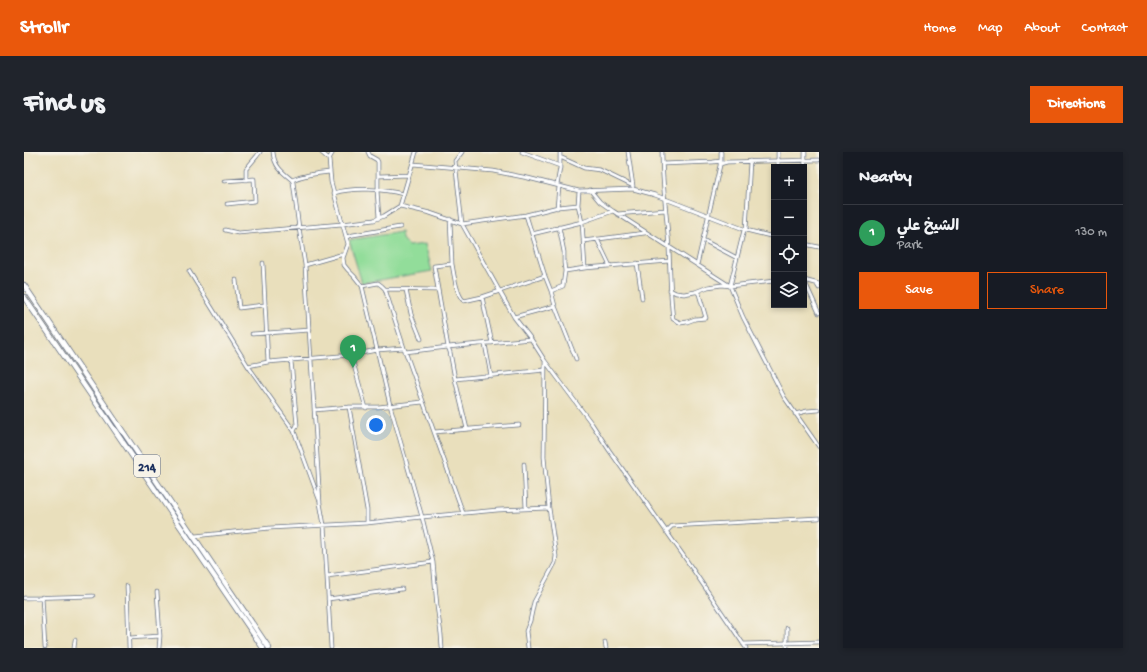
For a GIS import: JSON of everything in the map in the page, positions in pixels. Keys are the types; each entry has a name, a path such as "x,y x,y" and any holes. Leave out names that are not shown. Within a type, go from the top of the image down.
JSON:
{"highway":[{"name":"214","path":"24,285 195,536 269,648"},
{"name":"214","path":"24,297 263,648"}],"street":[{"path":"246,180 246,169 260,152"},
{"path":"273,152 278,168 292,180 294,185 305,265 320,503 324,524 331,648"},
{"path":"321,152 329,159"},
{"path":"332,152 329,159 331,182 348,244 343,258 344,265 362,286 390,405 422,517 433,562 437,606 442,634 442,648"},
{"path":"368,152 370,156 377,160 379,176 379,218"},
{"path":"225,230 238,232 299,228 374,220 379,218 400,206 416,152"},
{"path":"462,152 456,162 462,224 498,291 514,317 532,339 545,361 592,424 746,648"},
{"path":"522,152 560,166"},
{"path":"628,152 633,187"},
{"path":"662,152 673,319 681,323 706,318 699,294 697,292"},
{"path":"697,265 721,152"},
{"path":"778,152 778,161"},
{"path":"804,200 805,152"},
{"path":"557,208 560,153"},
{"path":"560,153 584,168 600,170 633,187 745,230 771,236"},
{"path":"662,164 819,160"},
{"path":"730,286 745,230 750,161"},
{"path":"413,164 493,171 579,190 633,187"},
{"path":"292,180 305,176 330,172"},
{"path":"379,176 409,174"},
{"path":"224,181 254,179 255,201 227,204"},
{"path":"334,192 342,190 378,190 403,194"},
{"path":"579,190 578,205 582,222 585,268"},
{"path":"590,190 600,202 617,214 730,286 743,317 784,397 819,447"},
{"path":"400,206 430,213 462,224 526,215 578,205"},
{"path":"617,214 665,210"},
{"path":"532,234 582,222 613,211"},
{"path":"526,215 555,306 576,359"},
{"path":"450,220 452,264 458,293 460,298 464,301 482,297 545,276"},
{"path":"346,237 400,227"},
{"path":"551,291 563,286 565,271 564,252 559,227"},
{"path":"583,241 646,233"},
{"path":"597,239 610,266"},
{"path":"703,240 737,258"},
{"path":"807,245 819,247"},
{"path":"305,265 344,255"},
{"path":"565,271 669,261"},
{"path":"262,262 268,362"},
{"path":"637,263 642,298"},
{"path":"452,264 434,266 448,347 467,430"},
{"path":"188,270 248,366 294,431 320,503"},
{"path":"236,280 239,308 264,305"},
{"path":"819,288 818,283 804,280 819,314"},
{"path":"670,290 681,294 697,292 708,287 771,281"},
{"path":"362,286 378,283 384,289 404,350 463,514"},
{"path":"384,289 438,290"},
{"path":"406,290 411,314 421,339"},
{"path":"482,297 492,343"},
{"path":"514,317 555,306"},
{"path":"252,334 310,330"},
{"path":"248,366 268,362 351,355 377,350 448,347 532,339"},
{"path":"485,344 491,376"},
{"path":"351,355 366,408"},
{"path":"291,361 297,425 294,431"},
{"path":"528,648 526,631 534,602 555,563 556,556 544,457 545,361"},
{"path":"455,379 545,370"},
{"path":"314,410 349,407 366,408 423,402"},
{"path":"349,407 367,510 367,523"},
{"path":"795,414 819,410"},
{"path":"434,432 518,425"},
{"path":"814,441 819,439"},
{"path":"524,464 526,509"},
{"path":"195,536 324,524 367,523 422,517 549,508"},
{"path":"666,532 672,526 677,525 819,518"},
{"path":"327,576 433,562"},
{"path":"128,586 129,648"},
{"path":"328,599 402,589"},
{"path":"157,592 160,636 159,648"},
{"path":"24,598 94,596"},
{"path":"42,598 45,648"},
{"path":"787,628 787,648"},
{"path":"129,638 160,636"},
{"path":"74,648 75,640"},
{"path":"605,642 606,648"},
{"path":"743,644 819,642"}],"green space":[{"path":"401,232 402,239 408,246 425,244 432,271 362,283 349,240"}],"place":[{"name":"الشيخ علي","path":"353,368"}]}
